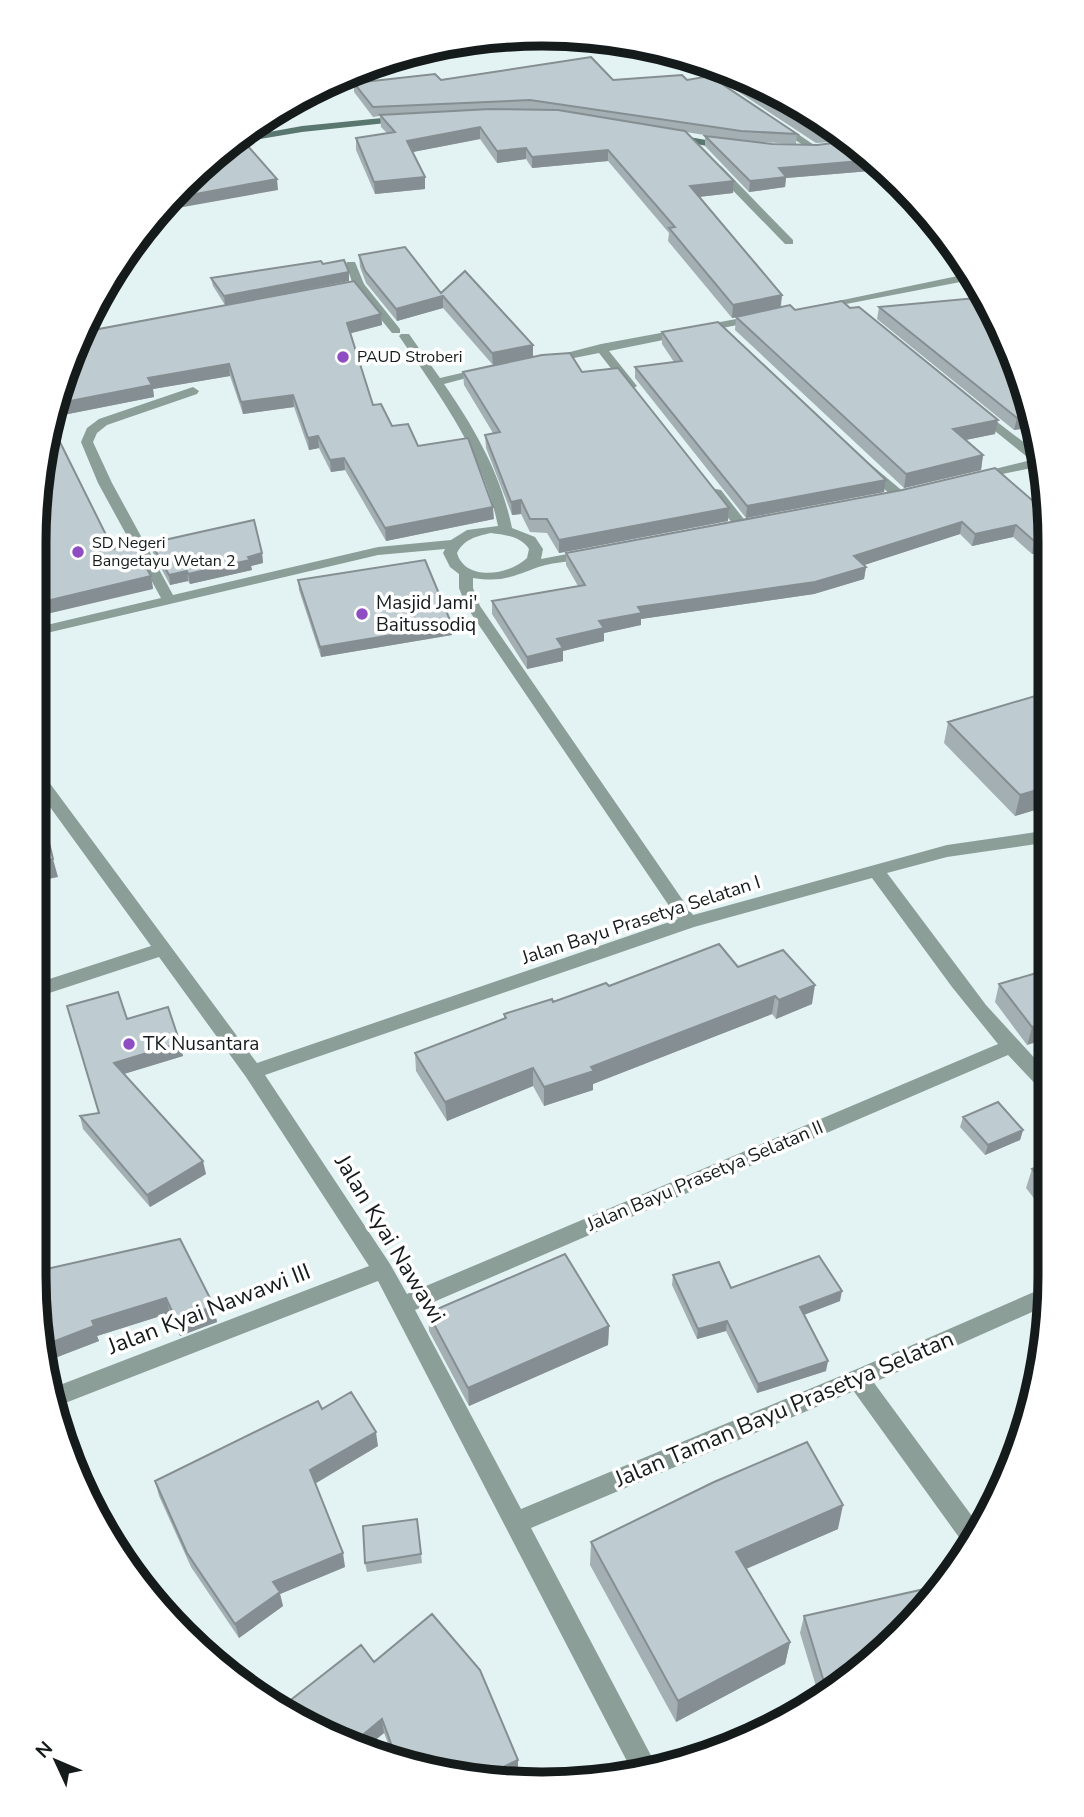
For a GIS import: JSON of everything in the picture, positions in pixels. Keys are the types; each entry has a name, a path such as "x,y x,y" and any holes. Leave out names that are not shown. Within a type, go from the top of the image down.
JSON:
{"street":[{"path":"696,70 731,93"},
{"path":"764,115 823,150"},
{"path":"254,138 302,129 409,118"},
{"path":"658,134 740,148"},
{"path":"690,140 789,242"},
{"path":"797,151 823,150"},
{"path":"351,264 359,285 400,333 436,382 492,474 502,501 506,530"},
{"path":"806,309 848,306 963,279"},
{"path":"346,288 359,285"},
{"path":"538,361 769,316"},
{"path":"719,325 729,335"},
{"path":"601,348 643,400"},
{"path":"436,382 499,369"},
{"path":"169,600 105,483 87,442 91,431 103,422 193,391"},
{"path":"968,402 1030,454"},
{"path":"860,458 900,496"},
{"path":"964,481 1032,464"},
{"path":"709,484 742,526"},
{"path":"46,629 378,551 453,544 475,532 506,530 531,540 537,557 531,565"},
{"path":"453,544 451,560 466,573 492,577 508,576 531,565 597,552"},
{"path":"466,573 466,588 473,606 689,922"},
{"name":"Jalan Kyai Nawawi","path":"46,791 253,1072 383,1270 642,1761"},
{"name":"Jalan Bayu Prasetya Selatan I","path":"253,1072 689,922 947,851 1038,838"},
{"path":"876,871 957,983 1009,1047 1038,1075"},
{"path":"46,987 163,950"},
{"name":"Jalan Bayu Prasetya Selatan II","path":"402,1306 1009,1047"},
{"name":"Jalan Kyai Nawawi III","path":"60,1395 383,1270"},
{"name":"Jalan Taman Bayu Prasetya Selatan","path":"517,1522 859,1379 1037,1300"},
{"path":"859,1379 968,1530"}],"building":[{"path":"591,57 613,80 682,75 687,80 710,76 797,134 741,131 530,100 373,107 354,83 435,74 441,80"},
{"path":"761,97 823,132 817,133"},
{"path":"490,109 558,110 685,131 734,181 690,186 782,295 733,305 669,228 675,227 608,150 532,157 526,148 497,151 480,127 407,141 425,177 374,182 356,138 395,132 380,115"},
{"path":"705,136 772,144 837,143 860,161 779,168 786,177 750,181"},
{"path":"246,144 277,179 187,196"},
{"path":"405,247 441,293 465,271 533,345 492,353 443,296 396,309 365,271 359,255"},
{"path":"344,260 349,272 224,296 211,278 321,261 323,264"},
{"path":"354,281 381,314 347,323 373,405 381,404 392,426 408,424 418,446 468,438 493,507 385,528 344,458 330,460 318,436 308,438 293,395 241,402 229,364 148,378 152,385 66,402 93,330"},
{"path":"974,298 1001,352 1023,417 1017,418 879,307"},
{"path":"842,301 850,308 859,307 998,420 953,429 983,455 906,474 736,317 790,305 795,310"},
{"path":"718,322 886,480 747,506 635,367 682,361 662,332"},
{"path":"570,353 582,372 618,368 729,508 559,540 547,519 530,519 521,500 511,502 485,435 500,432 463,372 542,355"},
{"name":"SD Negeri Bangetayu Wetan 2","path":"57,436 113,549 133,544 151,576 46,601 47,510"},
{"path":"995,468 1033,501 1036,500 1038,540 1034,541 1016,525 975,534 962,522 854,556 866,567 815,582 638,607 642,613 599,621 604,628 557,639 563,648 527,657 492,601 585,585 566,553 902,490"},
{"path":"254,520 262,553 248,557 250,560 188,574 187,571 169,575 151,543"},
{"name":"Masjid Jami' Baitussodiq","path":"425,560 452,625 320,647 298,580"},
{"path":"1035,696 1038,699 1038,790 1020,795 948,722"},
{"path":"46,830 53,859 46,860"},
{"path":"719,944 738,967 783,950 815,985 779,1000 775,996 591,1067 594,1071 544,1087 533,1068 445,1102 415,1053 506,1018 504,1014 552,999 553,1002 606,983 609,986"},
{"path":"1038,973 1038,1025 1032,1027 999,984"},
{"path":"118,992 127,1019 168,1007 180,1043 114,1063 203,1161 147,1195 80,1116 99,1113 67,1006"},
{"path":"998,1102 1023,1130 988,1145 963,1117"},
{"path":"180,1239 214,1306 176,1320 166,1298 92,1321 94,1326 50,1343 46,1269"},
{"path":"565,1254 609,1326 468,1388 428,1313"},
{"path":"819,1256 842,1291 800,1307 828,1361 758,1384 727,1321 698,1329 673,1275 719,1262 731,1288"},
{"path":"351,1392 376,1432 310,1470 343,1553 273,1582 280,1592 235,1624 187,1553 155,1481 318,1401 322,1409"},
{"path":"807,1442 843,1505 736,1552 790,1642 678,1701 591,1542 714,1482"},
{"path":"417,1519 421,1554 365,1563 363,1526"},
{"path":"926,1589 893,1626 824,1683 804,1616"},
{"path":"432,1614 480,1670 518,1760 499,1769 413,1755 393,1748 382,1719 360,1737 289,1702 361,1645 374,1662"}],"place":[{"name":"PAUD Stroberi","path":"343,357"},
{"name":"SD Negeri Bangetayu Wetan 2","path":"78,552"},
{"name":"Masjid Jami' Baitussodiq","path":"362,614"},
{"name":"TK Nusantara","path":"129,1044"}]}
